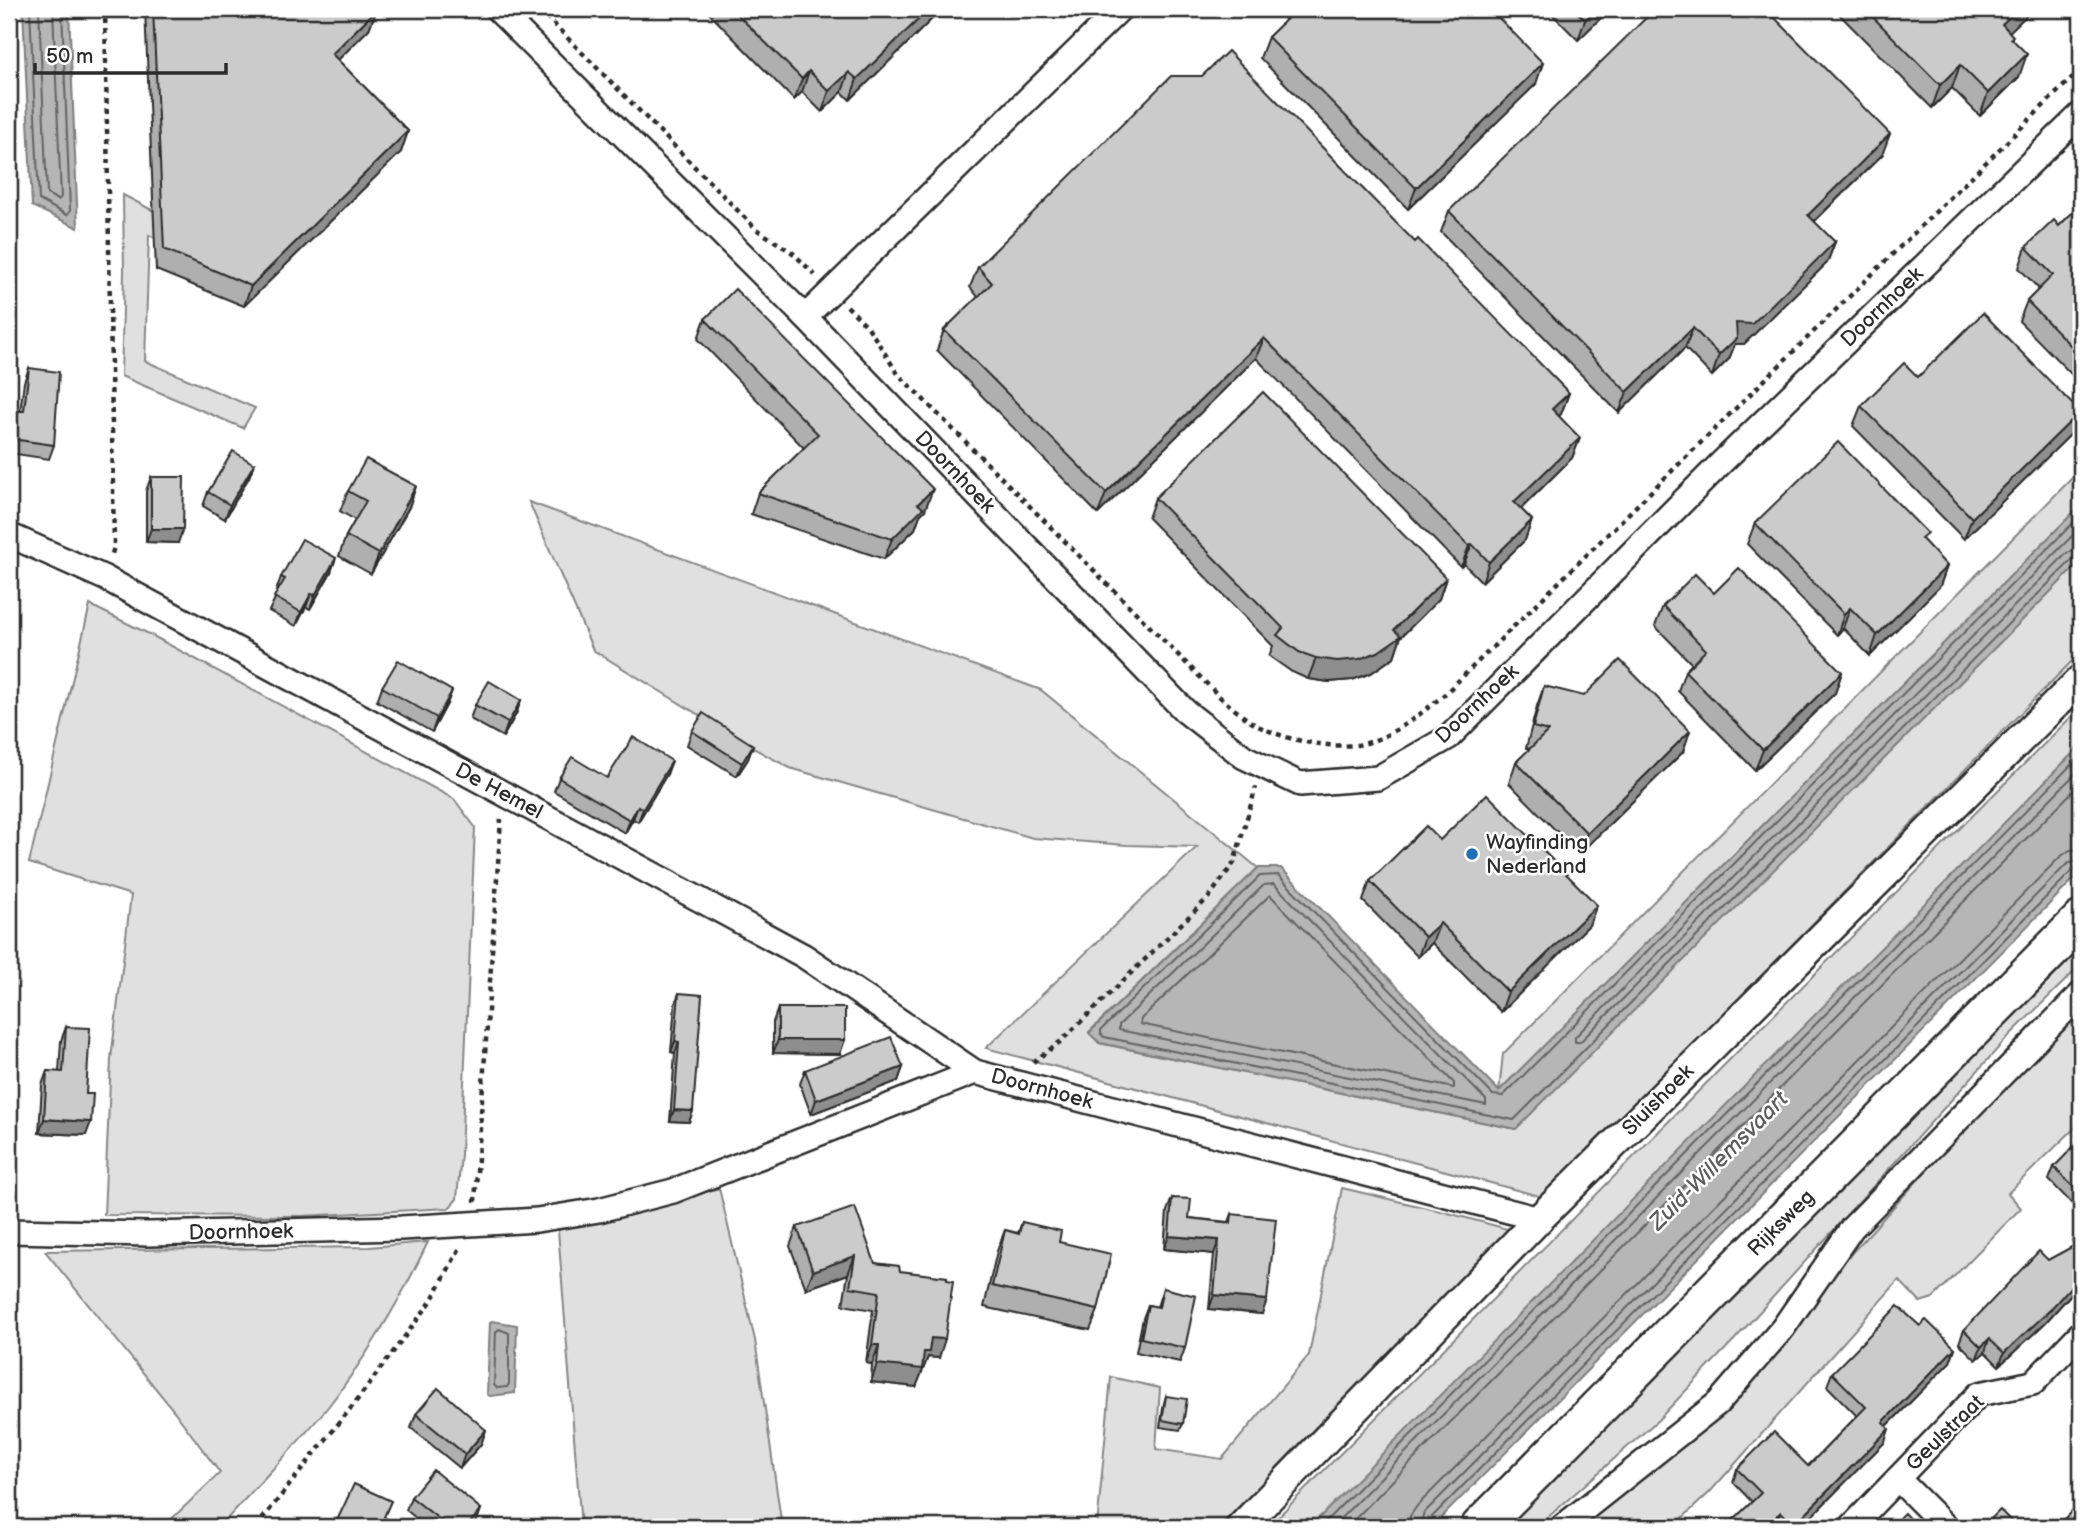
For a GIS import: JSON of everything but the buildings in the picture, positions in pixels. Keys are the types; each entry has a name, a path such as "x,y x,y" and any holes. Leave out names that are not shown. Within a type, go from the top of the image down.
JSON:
{"main road":[{"name":"Rijksweg","path":"1480,1527 2081,920"}],"street":[{"name":"Doornhoek","path":"497,9 805,317 1185,711 1244,757 1300,784 1378,778 1449,737 1712,472 2081,114"},
{"path":"805,317 1120,9"},
{"name":"De Hemel","path":"9,535 105,578 804,956 975,1072"},
{"name":"Sluishoek","path":"1241,1527 1539,1219 2081,679"},
{"path":"1562,1527 1718,1403 1783,1328 1852,1228 2081,994"},
{"name":"Doornhoek","path":"9,1231 149,1234 473,1224 537,1220 599,1210 673,1191 975,1072 1539,1219"},
{"name":"Geulstraat","path":"1851,1527 1979,1394 2033,1383 2081,1333"},
{"path":"1898,1479 1946,1527"}],"path":[{"path":"105,9 114,547 105,578"},
{"name":"Doornhoek","path":"539,9 756,229 793,253 868,327 898,374 1221,698 1255,724 1293,740 1325,744 1359,744 1393,731 1424,712 1446,693 2081,69"},
{"path":"1009,1081 1059,1042 1209,897 1234,863 1261,766"},
{"path":"256,1527 430,1303 473,1224 503,793"}],"shaded area":[{"path":"123,195 262,267 253,283 149,235 145,361 255,408 243,428 121,376"},
{"path":"2081,469 2081,505 1499,1091 1503,1054"},
{"path":"529,502 1041,690 1258,868 1089,1032 1099,1043 1515,1129 2081,561 2081,652 1543,1197 986,1048 1197,847 1033,838 790,768 593,650"},
{"path":"90,605 153,636 454,799 475,827 461,1154 457,1199 449,1208 302,1216 104,1215 111,1059 131,895 29,863"},
{"path":"2081,707 2081,745 1386,1451 1310,1527 1268,1527 1751,1038"},
{"path":"2081,936 2081,965 2010,1035 1735,1339 1658,1420 1537,1527 1496,1527"},
{"path":"2081,1005 2081,1122 2008,1193 2021,1208 1933,1298 1920,1302 1899,1280 1710,1492 1673,1527 1580,1527 1756,1359 2031,1055"},
{"path":"719,1188 755,1340 782,1527 581,1527 558,1230 650,1209"},
{"path":"1342,1188 1511,1230 1219,1527 1097,1527 1111,1377 1160,1388 1156,1449 1222,1459 1309,1355"},
{"path":"428,1242 384,1325 345,1384 304,1435 220,1527 163,1527 220,1473 174,1411 45,1251 369,1247"}],"water":[{"path":"23,9 69,9 78,228 32,206"},
{"path":"2081,505 2081,561 1516,1129 1100,1043 1089,1033 1258,868 1281,868 1499,1091"},
{"name":"Zuid-Willemsvaart","path":"2081,745 2081,872 1432,1527 1310,1527"},
{"path":"492,1321 517,1325 515,1393 490,1396 487,1394"}],"place":[{"name":"Wayfinding Nederland","path":"1472,854"}]}
